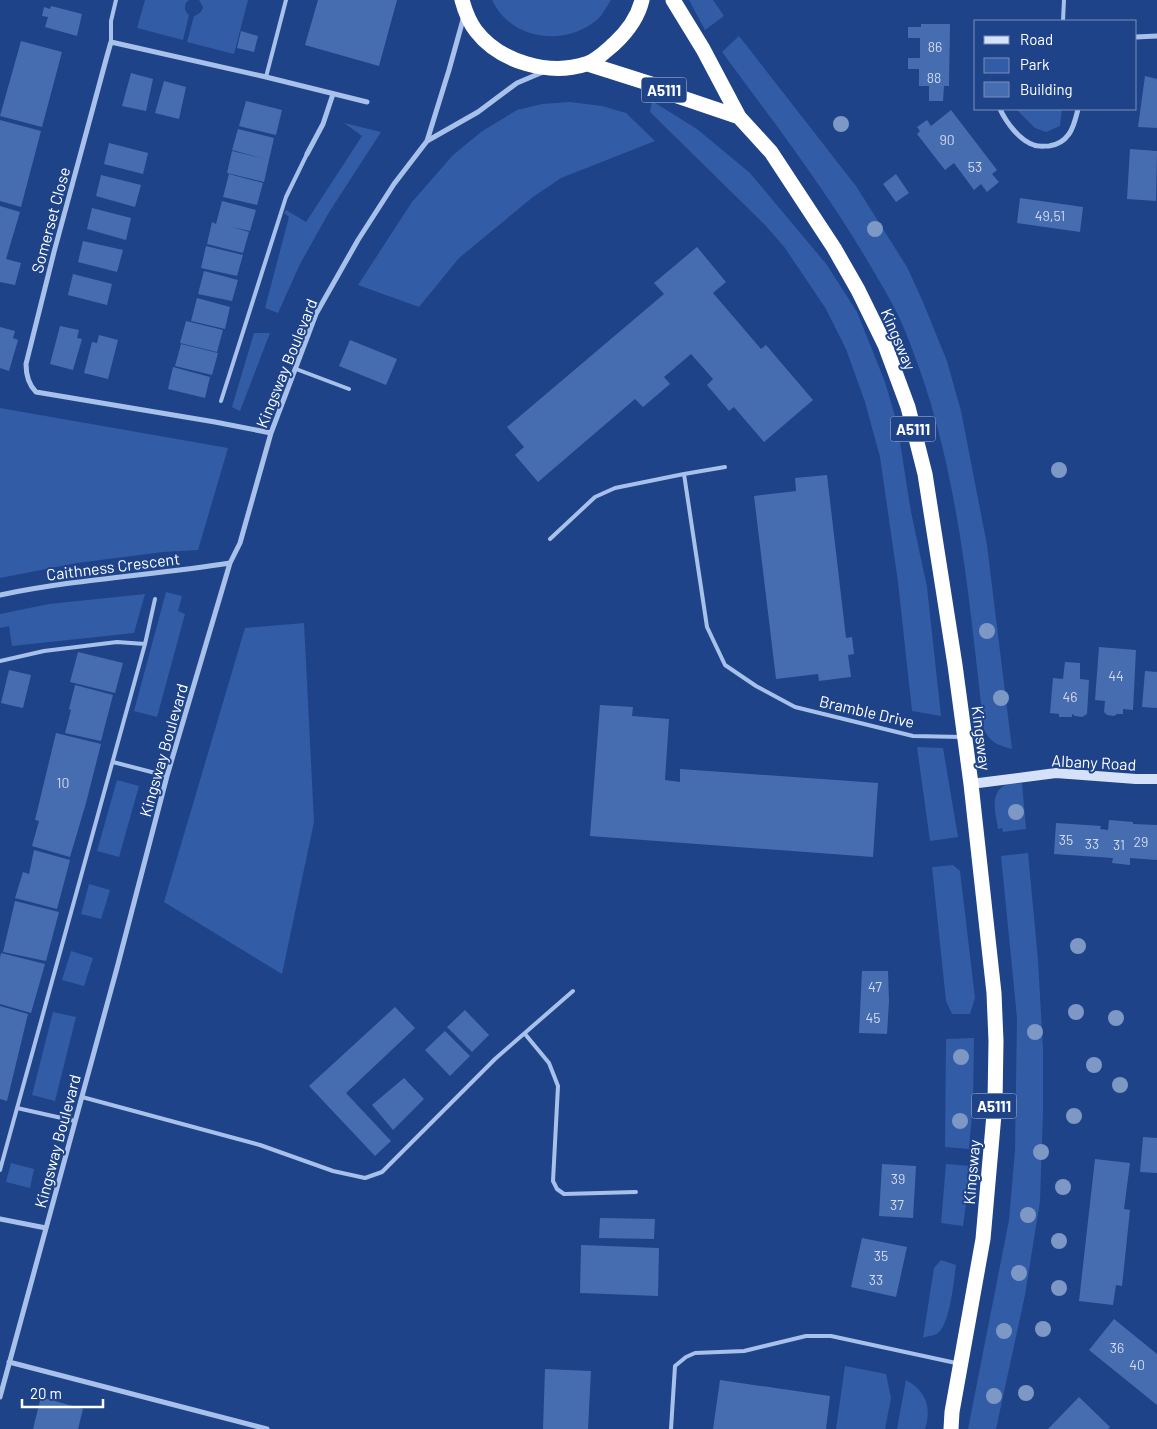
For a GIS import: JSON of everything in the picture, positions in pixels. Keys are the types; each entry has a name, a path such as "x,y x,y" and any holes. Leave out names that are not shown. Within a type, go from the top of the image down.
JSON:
{"highway":[{"name":"A5111","path":"464,6 476,31 492,47 507,57 550,69 572,68 588,64 604,53 629,29 642,0"},
{"name":"Kingsway","path":"673,0 739,117 771,152 834,248 858,290 885,345 908,407 925,474 955,665 970,784 994,993 996,1041 994,1103 983,1239 952,1412 951,1429"},
{"name":"Kingsway","path":"588,64 651,84 674,95 739,117"},
{"name":"Kingsway","path":"945,1429 952,1412"}],"street":[{"path":"426,141 449,70 464,6"},
{"path":"1137,37 1157,36"},
{"path":"111,42 367,102"},
{"name":"Somerset Close","path":"111,42 54,252 26,364 26,373 31,387 36,392 271,433"},
{"path":"426,141 478,112 517,83 550,69"},
{"path":"308,154 323,124 333,94"},
{"path":"1001,110 1009,125 1027,141 1035,146 1045,146 1063,141 1069,134 1078,110"},
{"name":"Kingsway Boulevard","path":"0,1397 117,968 167,776 230,563 240,543 271,433 316,314 358,240 394,184 426,141"},
{"name":"Caithness Crescent","path":"0,595 91,580 230,563"},
{"name":"Albany Road","path":"970,784 1056,773 1157,779"},
{"path":"0,1219 46,1228"},
{"path":"10,1362 267,1429"}],"lane":[{"path":"111,42 111,21 116,0"},
{"path":"266,77 286,0"},
{"path":"1063,20 1064,0"},
{"path":"221,401 286,197 308,154"},
{"path":"296,369 349,389"},
{"path":"550,539 595,497 615,488 725,467"},
{"name":"Bramble Drive","path":"684,474 708,627 725,665 756,686 795,707 913,736 964,737"},
{"path":"0,1170 113,762 145,644 155,599"},
{"path":"0,661 44,651 117,642 145,644"},
{"path":"113,762 167,776"},
{"path":"82,1097 260,1145 333,1171 365,1178 382,1172 495,1059 573,991"},
{"path":"525,1034 549,1062 558,1086 553,1181 557,1189 564,1194 636,1192"},
{"path":"17,1108 75,1121"},
{"path":"671,1429 675,1366 686,1357 695,1353 744,1351 806,1336 831,1336 961,1364"}],"green space":[{"path":"145,0 189,0 185,5 185,10 189,15 183,40 137,28"},
{"path":"199,0 248,0 234,54 187,42 194,16 203,9"},
{"path":"492,0 611,0 598,19 585,28 571,34 555,36 525,31 512,24 501,14"},
{"path":"689,0 713,0 724,16 705,30"},
{"path":"739,36 856,186 907,267 947,361 961,411 987,545 1012,749 996,743 984,730 967,584 951,487 941,439 911,346 889,298 839,215 722,52"},
{"path":"652,101 697,129 750,173 827,265 857,312 885,382 897,423 911,512 927,587 941,716 912,711 898,582 880,457 865,402 846,349 826,309 785,248 766,226 650,112"},
{"path":"570,102 602,106 626,113 655,141 561,178 533,197 459,258 419,307 358,285 412,202 453,155 481,132 517,110 542,104"},
{"path":"1017,110 1062,110 1060,126 1046,132 1035,128"},
{"path":"344,123 381,132 328,214 300,264 278,313 265,308 289,217 284,213 286,210 306,222 362,136"},
{"path":"254,333 270,333 240,411 232,407"},
{"path":"0,408 228,448 198,550 163,552 77,563 0,578"},
{"path":"166,592 182,596 178,611 185,614 157,717 134,711"},
{"path":"145,594 134,633 12,646 9,626 0,628 0,614 49,604"},
{"path":"304,623 314,822 282,974 164,902 245,628"},
{"path":"917,747 943,748 958,837 930,841"},
{"path":"117,780 139,786 119,857 97,851"},
{"path":"1022,783 1026,829 1003,832 1002,828 998,829 995,806 996,796 998,791 1004,786"},
{"path":"1028,853 1038,960 1043,1048 1040,1201 1025,1295 996,1429 968,1429 1009,1220 1015,1150 1017,1018 1001,856"},
{"path":"953,865 960,871 975,998 970,1014 952,1014 946,1001 932,867"},
{"path":"89,884 110,890 101,919 81,914"},
{"path":"71,951 93,958 84,986 62,980"},
{"path":"53,1012 76,1017 55,1101 32,1095"},
{"path":"974,1038 973,1104 969,1149 945,1147 946,1039"},
{"path":"11,1163 34,1169 30,1188 6,1182"},
{"path":"946,1164 971,1166 963,1226 941,1223"},
{"path":"941,1260 956,1265 953,1291 946,1321 942,1328 935,1335 923,1338 934,1268"},
{"path":"845,1366 886,1374 891,1398 885,1429 836,1429"},
{"path":"906,1380 918,1389 926,1400 928,1414 925,1429 897,1429"}],"building":[{"path":"318,0 397,0 379,66 305,45"},
{"path":"51,6 82,14 77,36 45,27 48,17 42,16 44,7 50,9"},
{"path":"921,24 950,24 949,86 944,86 943,101 929,101 929,86 919,86 919,69 908,69 908,58 920,58 920,38 908,38 908,27 921,27"},
{"path":"241,31 258,36 254,52 237,48"},
{"path":"21,41 62,52 42,127 0,116"},
{"path":"131,73 153,79 146,111 122,106"},
{"path":"1145,76 1157,79 1157,128 1138,127"},
{"path":"164,81 186,87 179,119 155,113"},
{"path":"246,101 282,110 276,135 239,126"},
{"path":"951,110 997,170 992,174 999,182 987,192 981,184 974,190 954,163 945,170 917,134 920,131 917,127 927,120 931,126"},
{"path":"0,120 41,131 21,207 0,201"},
{"path":"238,129 274,138 269,160 232,150"},
{"path":"109,143 148,153 143,174 104,164"},
{"path":"1130,149 1157,151 1156,201 1127,199"},
{"path":"232,151 269,160 264,182 227,173"},
{"path":"229,174 263,183 257,205 223,197"},
{"path":"896,174 909,193 896,202 883,184"},
{"path":"101,175 141,185 135,207 96,196"},
{"path":"1020,198 1083,207 1080,232 1017,223"},
{"path":"222,201 256,210 250,231 232,227 249,232 243,253 207,244 212,222 216,224"},
{"path":"0,206 20,212 6,259 21,263 15,285 0,282"},
{"path":"92,208 131,218 126,240 87,229"},
{"path":"83,241 123,250 117,272 78,262"},
{"path":"206,246 243,255 237,276 201,268"},
{"path":"697,247 726,282 713,293 761,349 766,345 813,400 764,442 734,407 729,411 707,385 713,379 691,354 664,377 670,384 643,407 635,399 538,482 515,455 524,447 507,427 664,294 654,283"},
{"path":"204,271 238,280 232,301 198,294"},
{"path":"73,274 112,284 107,305 68,295"},
{"path":"197,298 230,307 225,329 191,321"},
{"path":"186,321 223,330 217,352 180,343"},
{"path":"60,326 79,330 77,338 82,339 73,370 50,364"},
{"path":"0,327 15,331 13,338 18,340 9,371 0,368"},
{"path":"99,335 118,340 108,379 84,373 92,342 97,343"},
{"path":"350,340 397,359 386,385 339,366"},
{"path":"181,344 218,353 212,375 175,366"},
{"path":"173,367 210,377 205,398 168,389"},
{"path":"827,475 846,638 852,637 854,654 848,655 851,677 819,681 818,674 776,679 754,496 796,491 795,478"},
{"path":"1099,647 1136,650 1133,710 1123,709 1123,714 1107,715 1104,712 1105,701 1095,700"},
{"path":"78,652 123,663 115,693 70,682"},
{"path":"1065,662 1080,663 1080,679 1089,680 1087,714 1082,717 1072,714 1072,717 1059,717 1059,714 1050,713 1053,678 1063,679"},
{"path":"9,670 31,675 23,708 1,703"},
{"path":"1145,671 1157,672 1157,708 1142,707"},
{"path":"75,685 113,695 101,741 65,733"},
{"path":"600,705 633,707 632,716 669,719 665,780 680,782 680,769 878,783 873,857 590,836"},
{"path":"56,733 101,744 70,857 32,846 39,821 35,820"},
{"path":"1109,820 1157,825 1157,860 1130,858 1130,865 1112,863 1113,858 1054,854 1056,823 1101,826 1100,829 1108,830"},
{"path":"34,850 70,860 57,909 15,898 23,872 29,874"},
{"path":"15,901 59,912 46,961 3,952"},
{"path":"1,953 45,964 31,1013 0,1004"},
{"path":"862,971 888,971 887,1034 859,1033"},
{"path":"0,1006 28,1014 7,1101 0,1099"},
{"path":"395,1007 415,1028 346,1093 391,1141 375,1156 309,1086"},
{"path":"465,1010 489,1035 472,1052 447,1027"},
{"path":"445,1031 470,1056 450,1076 425,1050"},
{"path":"404,1078 424,1099 393,1130 372,1105"},
{"path":"1143,1137 1157,1138 1157,1173 1140,1172"},
{"path":"1095,1159 1130,1163 1124,1209 1130,1210 1122,1286 1116,1285 1113,1305 1079,1301"},
{"path":"882,1164 916,1166 913,1218 879,1216"},
{"path":"600,1218 655,1219 654,1239 599,1238"},
{"path":"862,1238 907,1247 896,1297 851,1287"},
{"path":"581,1245 659,1248 658,1296 580,1293"},
{"path":"1114,1319 1157,1354 1157,1405 1089,1350"},
{"path":"545,1369 591,1371 588,1429 543,1429"},
{"path":"720,1380 830,1396 826,1429 713,1429"},
{"path":"41,1397 83,1409 78,1429 33,1429"},
{"path":"1079,1397 1110,1427 1108,1429 1048,1429"}]}
